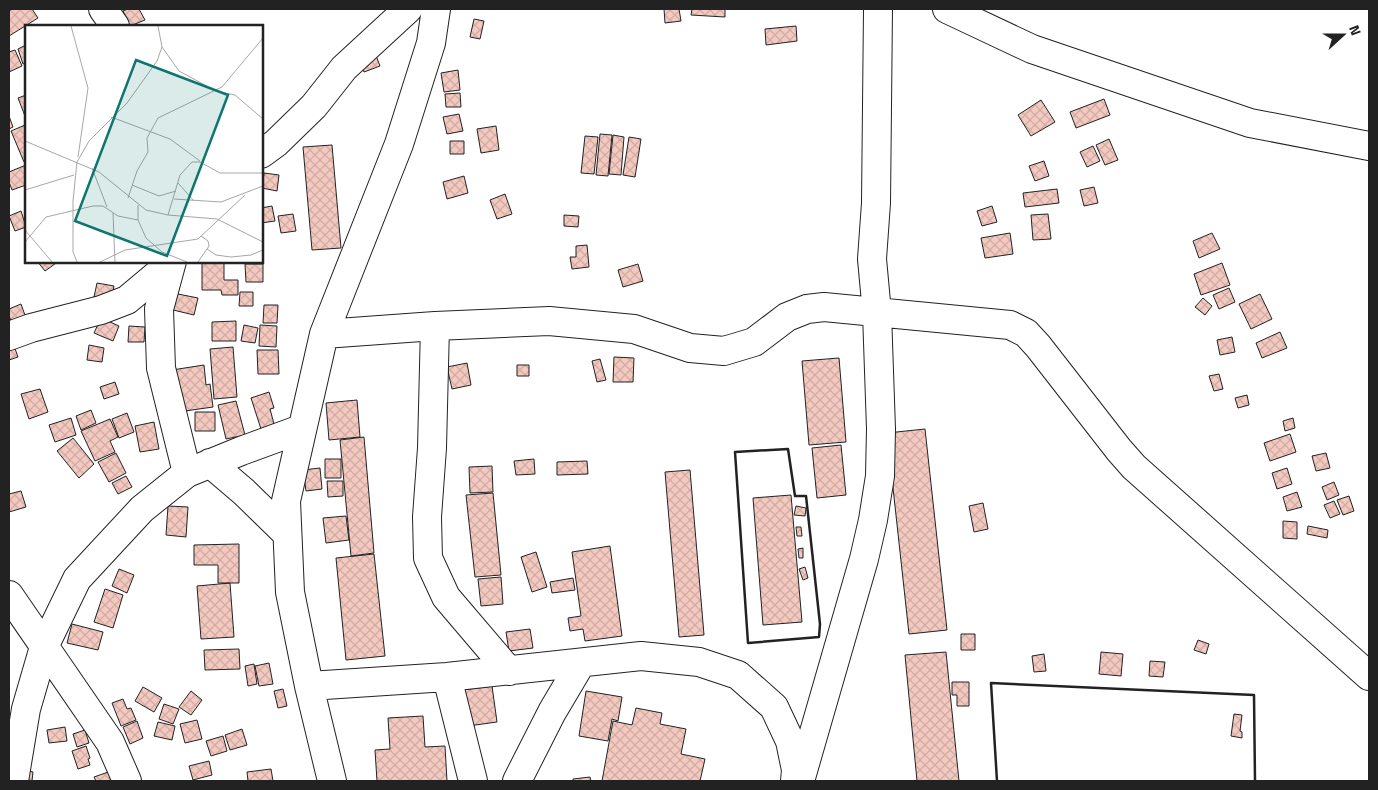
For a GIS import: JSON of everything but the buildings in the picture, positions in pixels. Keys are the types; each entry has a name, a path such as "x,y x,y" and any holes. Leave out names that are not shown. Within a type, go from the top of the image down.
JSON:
{"street":[{"path":"103,9 114,25"},
{"path":"262,153 276,143 314,106 344,68 408,9"},
{"path":"332,781 309,686 290,592 286,501 324,334 399,144 431,43 436,9"},
{"path":"800,781 864,559 880,476 881,429 877,313 872,259 876,203 878,9"},
{"path":"947,9 1032,49 1250,123 1369,146"},
{"path":"9,336 31,328 101,310 126,300 171,263"},
{"path":"171,263 160,309 161,368 198,468 244,492 287,534"},
{"path":"324,334 435,326 559,322 634,329 690,348 724,351 754,342 787,317 807,309 824,307 1010,326 1026,333 1038,346 1134,467 1369,676"},
{"path":"435,326 432,448 427,517 428,558 446,596 509,671"},
{"path":"14,781 18,710 44,648 77,580 142,510 198,468 302,429"},
{"path":"9,595 110,742 127,781"},
{"path":"309,686 447,677 641,656 699,662 738,675 774,707 790,741 796,770 795,781"},
{"path":"518,781 552,712 581,663"},
{"path":"447,677 473,781"}],"wall":[{"path":"788,449 795,496 806,496 820,624 819,637 748,643 735,452 788,449"},
{"path":"997,781 991,683 1254,695 1255,781"}]}
